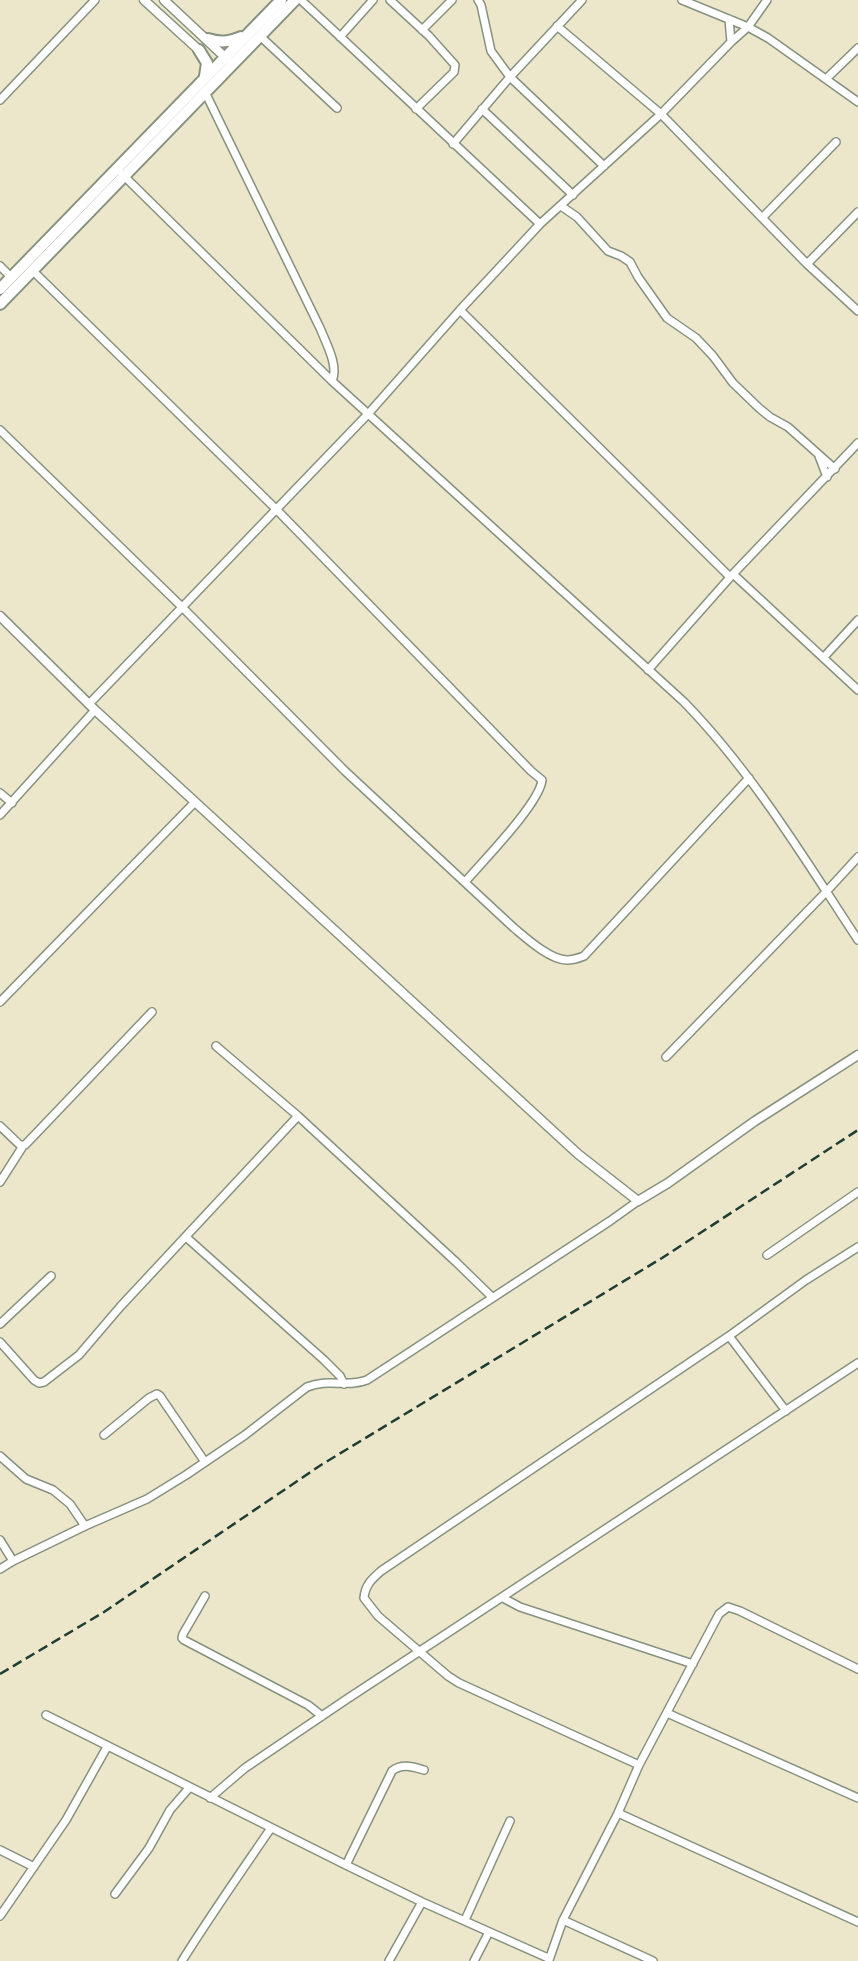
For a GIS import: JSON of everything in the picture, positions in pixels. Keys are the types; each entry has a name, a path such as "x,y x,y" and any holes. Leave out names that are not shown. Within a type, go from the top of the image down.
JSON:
{"main road":[{"path":"0,289 205,92 220,69 254,34 281,0"},
{"path":"208,39 230,41 254,34 295,0"},
{"path":"199,50 207,63 204,78"},
{"path":"0,304 33,271 204,78 220,69"}],"street":[{"path":"0,100 95,0"},
{"path":"144,0 220,69"},
{"path":"164,0 229,60"},
{"path":"301,0 540,224"},
{"path":"340,37 373,0"},
{"path":"390,0 452,61 456,69 416,109"},
{"path":"422,30 452,0"},
{"path":"478,0 491,51 510,76 604,166"},
{"path":"453,144 510,76 582,0"},
{"path":"682,0 768,38 858,102"},
{"path":"0,815 181,607 368,414 540,224 661,114 730,42 748,27 767,0"},
{"path":"729,19 730,42"},
{"path":"557,26 661,114 807,264 858,311"},
{"path":"254,34 337,108"},
{"path":"827,79 858,48"},
{"path":"205,92 320,327 334,369 335,376 332,381"},
{"path":"482,109 573,195"},
{"path":"762,218 836,142"},
{"path":"120,172 332,381 684,702 713,732 748,778 858,940"},
{"path":"561,206 577,217 608,251 630,262 667,318 696,338 733,383 759,408 788,427 835,469"},
{"path":"807,264 858,212"},
{"path":"0,266 11,277"},
{"path":"33,271 276,509 542,780 538,794 528,808 465,882"},
{"path":"460,310 731,576 858,690"},
{"path":"0,430 345,771 533,944 562,960 584,957 748,778"},
{"path":"648,670 731,576 858,443"},
{"path":"819,455 827,477"},
{"path":"0,616 92,707 578,1154 638,1200"},
{"path":"824,657 858,620"},
{"path":"0,793 12,803"},
{"path":"0,1002 195,802"},
{"path":"666,1057 858,857"},
{"path":"0,1182 23,1146 152,1012"},
{"path":"216,1046 298,1116 492,1297"},
{"path":"0,1569 85,1526 147,1499 246,1435 307,1387 318,1383 344,1384 367,1380 858,1055"},
{"path":"0,1342 34,1380 44,1382 79,1354 298,1116"},
{"path":"0,1126 23,1146"},
{"path":"767,1255 858,1192"},
{"path":"186,1237 334,1369 344,1384"},
{"path":"639,1765 459,1683 435,1667 386,1623 367,1603 364,1593 369,1582 381,1571 858,1247"},
{"path":"0,1324 51,1276"},
{"path":"729,1336 786,1411"},
{"path":"210,1798 245,1768 322,1716 858,1363"},
{"path":"104,1435 149,1398 157,1395 205,1462"},
{"path":"0,1456 26,1479 52,1490 71,1504 85,1526"},
{"path":"0,1540 13,1561"},
{"path":"205,1597 183,1634 184,1640 309,1706 322,1716"},
{"path":"503,1598 520,1607 693,1664"},
{"path":"46,1715 346,1866 549,1960 563,1920 618,1813 639,1765 719,1614 728,1606 858,1669"},
{"path":"667,1713 858,1798"},
{"path":"0,1916 66,1820 107,1747"},
{"path":"346,1866 392,1771 405,1766 424,1770"},
{"path":"115,1894 149,1848 170,1810 190,1788"},
{"path":"618,1813 858,1922"},
{"path":"465,1920 510,1821"},
{"path":"182,1961 271,1828"},
{"path":"0,1850 34,1867"},
{"path":"389,1961 422,1902"},
{"path":"563,1920 653,1961"},
{"path":"474,1961 489,1932"}],"railway":[{"path":"0,1674 104,1612 321,1465 662,1258 858,1130"}]}
